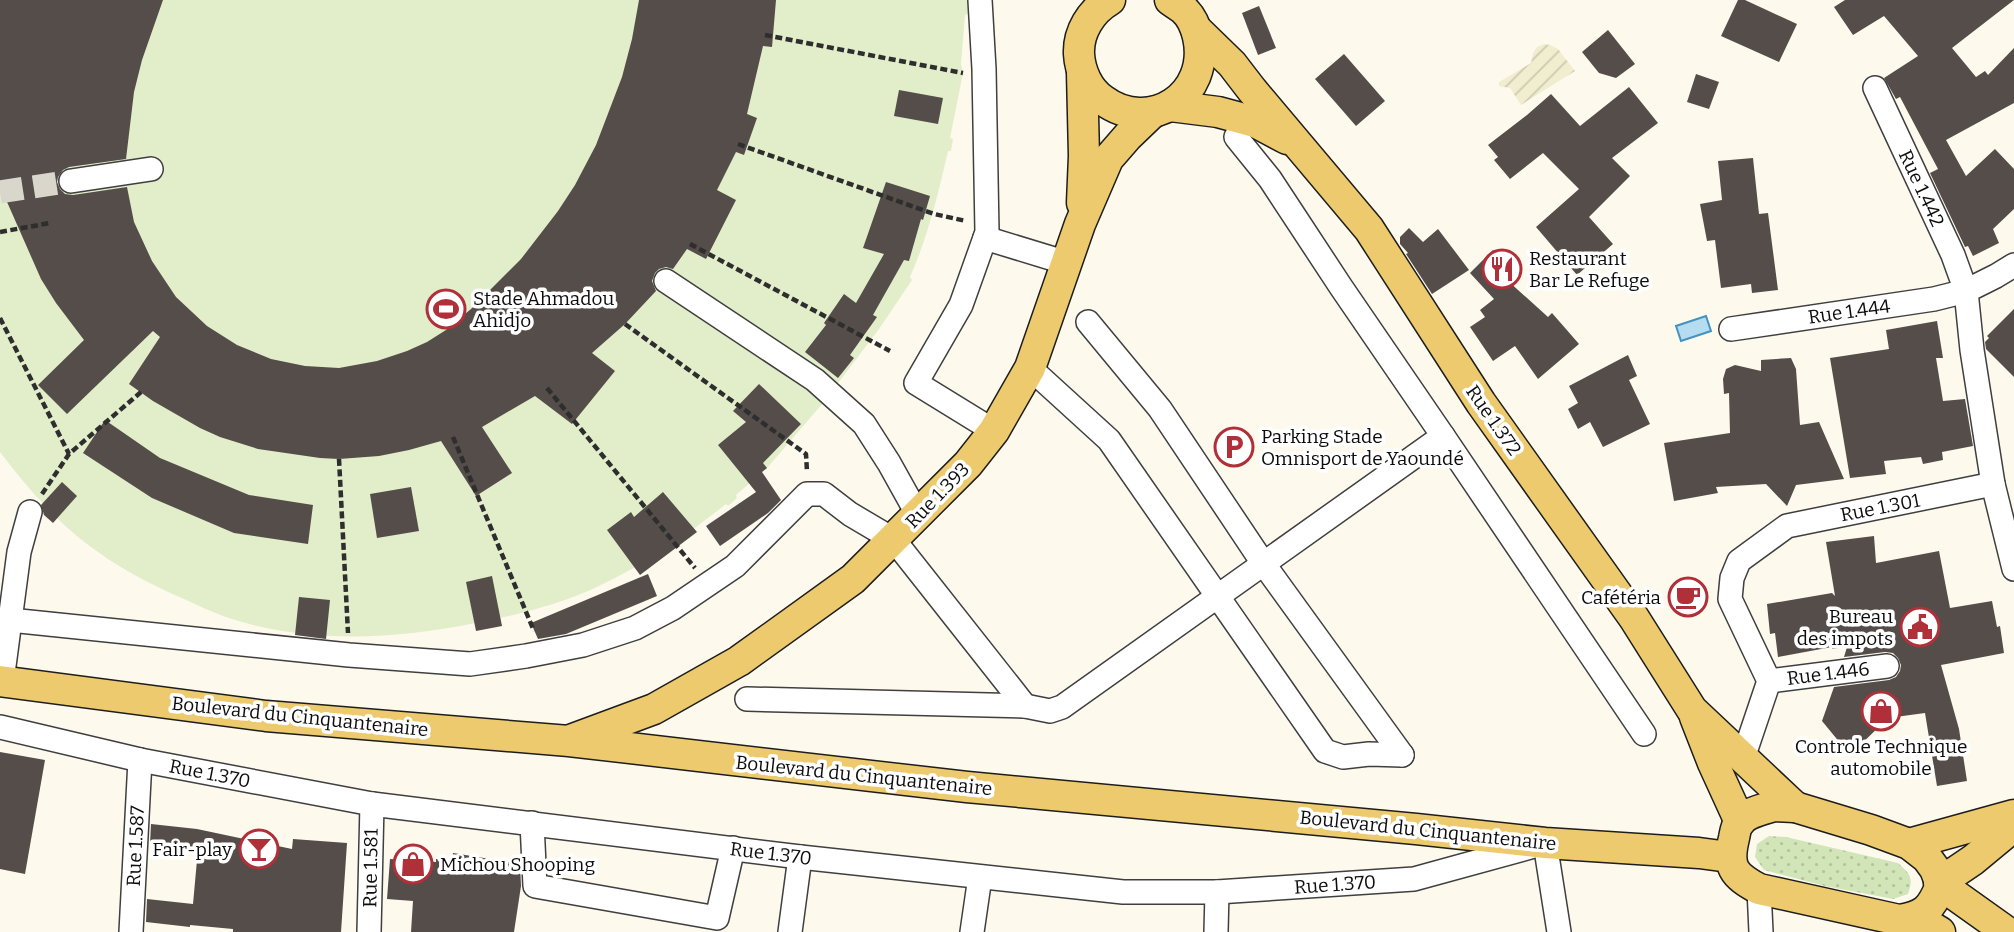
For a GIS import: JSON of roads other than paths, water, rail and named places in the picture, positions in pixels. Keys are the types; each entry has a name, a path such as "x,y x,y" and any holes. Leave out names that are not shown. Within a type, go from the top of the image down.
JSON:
{"main road":[{"name":"Rue 1.372","path":"1170,0 1184,10 1196,29 1232,64 1369,229 1481,403 1634,618 1692,710 1795,807"},
{"path":"1080,224 1084,156 1079,47 1082,34 1101,4"},
{"name":"Rue 1.393","path":"569,740 654,709 739,662 853,579 968,464 994,431 1030,368 1080,224 1108,159 1128,136 1187,91 1198,72 1201,50 1196,29"},
{"path":"1082,73 1098,97 1123,111 1138,114 1161,109 1218,112 1255,122 1300,145"},
{"name":"Boulevard du Cinquantenaire","path":"1,681 266,716 569,740 967,787 1545,843 1730,857"},
{"path":"1692,710 1740,822"},
{"path":"2007,932 1940,884 1935,869 1927,858 1909,844 1795,807 1774,806 1752,812 1737,824 1730,857 1735,872 1744,881 1759,889 1907,925 1928,910 1940,884 2014,826"},
{"path":"1909,844 2014,815"}],"street":[{"path":"980,0 984,69 986,231 961,305 916,383 994,431"},
{"name":"Rue 1.442","path":"1875,88 1953,255 1966,291"},
{"path":"1236,137 1270,178 1644,734"},
{"path":"71,181 151,169"},
{"path":"986,231 1067,263"},
{"path":"2014,265 1966,291 1972,350 1993,484 2014,569"},
{"path":"666,281 815,380 864,424 918,515"},
{"name":"Rue 1.444","path":"1731,329 1934,299 1966,291"},
{"path":"1030,368 1109,440 1325,751 1343,757 1368,754 1402,755 1263,563 1160,409 1088,322"},
{"path":"747,699 1025,706 1050,711 1062,707 1443,436"},
{"name":"Rue 1.301","path":"1769,681 1730,599 1732,578 1739,561 1787,526 1993,484"},
{"path":"10,620 470,664 583,645 635,628 673,608 735,566 807,494 824,494 850,514 894,540 1025,706"},
{"path":"1,681 19,552 30,512"},
{"name":"Rue 1.446","path":"1769,681 1886,666"},
{"path":"1743,758 1769,681"},
{"name":"Rue 1.370","path":"0,727 140,760 372,804 800,857 1123,892 1217,892 1414,879 1545,843"},
{"name":"Rue 1.587","path":"131,932 140,760"},
{"name":"Rue 1.581","path":"369,932 372,804"},
{"path":"532,823 535,886 717,918 733,848"},
{"path":"1545,843 1559,932"},
{"path":"790,932 800,857"},
{"path":"972,932 980,877"},
{"path":"1759,889 1761,932"},
{"path":"1216,932 1217,892"}],"water":[{"path":"1706,316 1711,331 1681,341 1676,326"}],"tunnel":[{"path":"0,192 71,181"}],"place":[{"name":"Restaurant Bar Le Refuge","path":"1502,269"},
{"name":"Stade Ahmadou Ahidjo","path":"446,309"},
{"name":"Parking Stade Omnisport de Yaoundé","path":"1234,447"},
{"name":"Cafétéria","path":"1688,597"},
{"name":"Bureau des impots","path":"1920,627"},
{"name":"Controle Technique automobile","path":"1881,711"},
{"name":"Fair-play","path":"259,849"},
{"name":"Michou Shooping","path":"413,864"}]}
